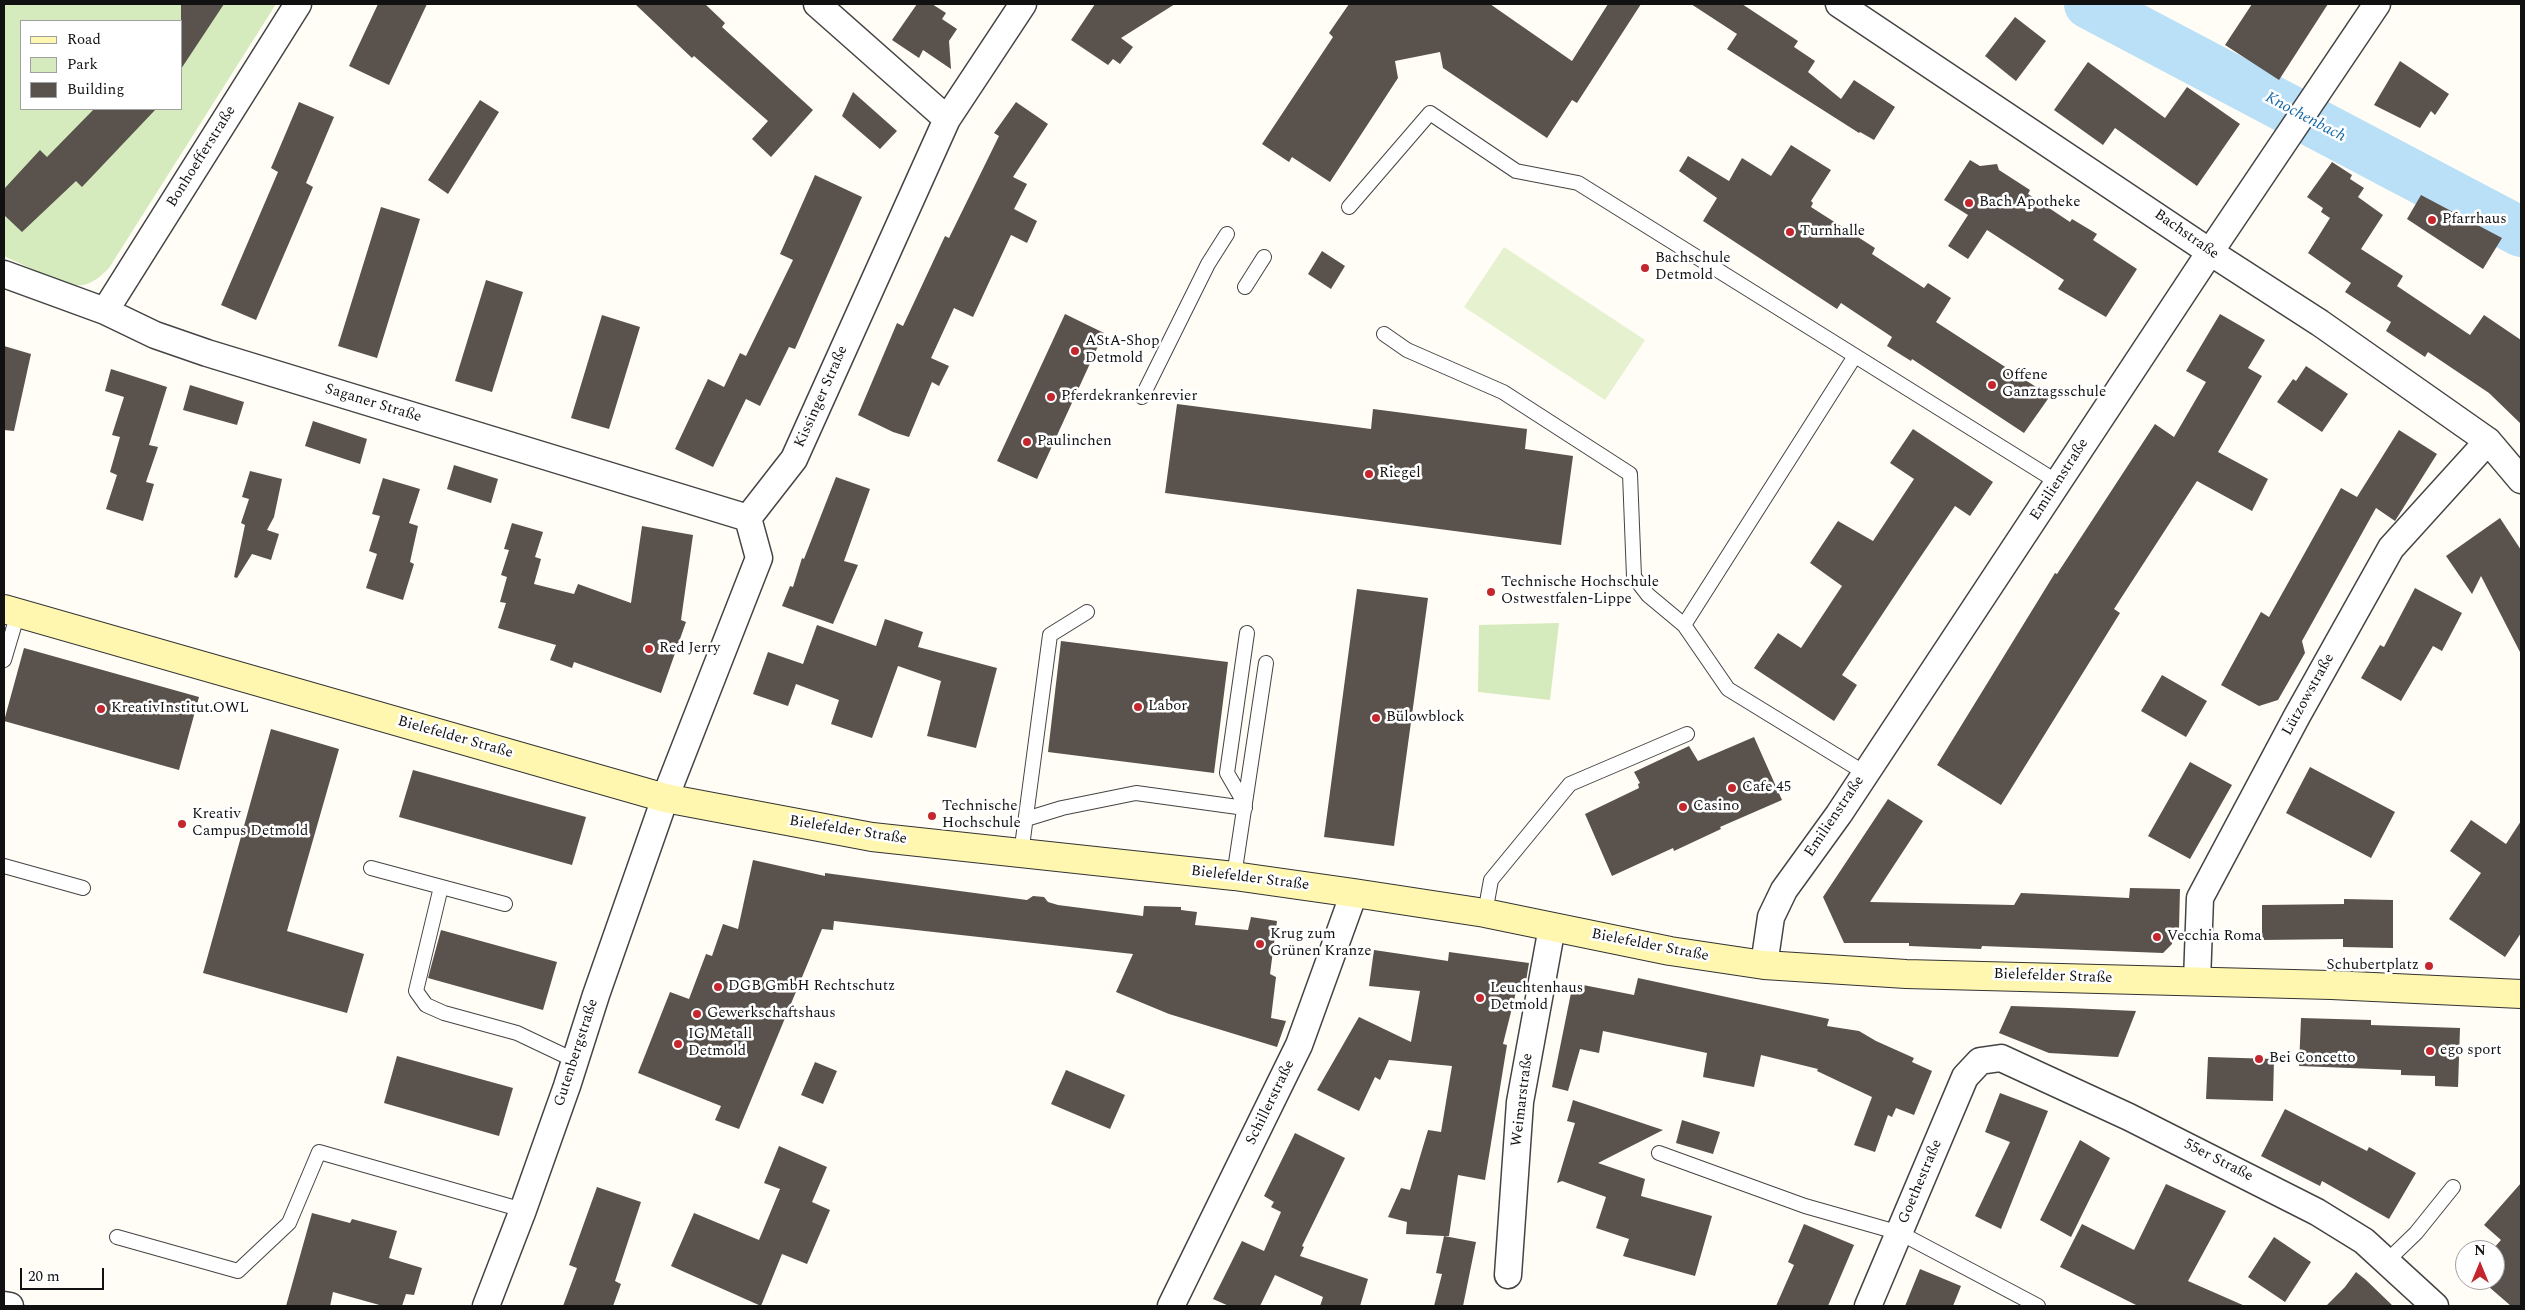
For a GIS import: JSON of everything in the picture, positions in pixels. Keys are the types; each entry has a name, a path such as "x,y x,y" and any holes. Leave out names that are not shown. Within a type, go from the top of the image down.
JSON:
{"main road":[{"name":"Bielefelder Straße","path":"11,611 665,798 872,836 1021,854 1234,876 1354,893 1485,913 1670,951 1764,965 1906,974 2197,981 2521,994"}],"street":[{"name":"Bonhoefferstraße","path":"106,311 298,4"},
{"path":"817,4 947,119"},
{"name":"Kissinger Straße","path":"748,518 794,459 947,119 1023,4"},
{"name":"Bachstraße","path":"1839,4 2309,316 2488,441 2521,480"},
{"name":"Emilienstraße","path":"1764,965 1772,917 1784,890 1839,814 2274,155 2378,4"},
{"name":"Saganer Straße","path":"4,274 106,311 155,335 207,353 748,518"},
{"name":"Lützowstraße","path":"2197,981 2200,898 2297,716 2391,548 2488,441"},
{"path":"665,798 759,558 748,518"},
{"name":"Gutenbergstraße","path":"486,1306 576,1062 596,995 665,798"},
{"name":"Schillerstraße","path":"1171,1306 1299,1045 1354,893"},
{"name":"Weimarstraße","path":"1508,1275 1520,1102 1552,927"},
{"name":"55er Straße","path":"1980,1060 2001,1058 2129,1116 2318,1212 2364,1241 2435,1306"},
{"name":"Goethestraße","path":"1868,1306 1965,1077 1980,1060"},
{"path":"4,1305 10,1306"}],"lane":[{"path":"1350,207 1430,113 1516,171 1578,183 2059,483"},
{"path":"1142,397 1208,264 1227,234"},
{"path":"1245,287 1264,258"},
{"path":"1384,334 1408,350 1503,392 1630,474 1634,577 1648,595 1684,625 1728,689 1865,773"},
{"path":"1684,625 1855,356"},
{"path":"4,660 11,611"},
{"path":"1021,854 1050,635 1087,612"},
{"path":"1245,806 1227,773 1247,633"},
{"path":"1234,876 1266,663"},
{"path":"1485,913 1491,880 1570,784 1687,734"},
{"path":"1026,819 1062,808 1136,793 1245,806"},
{"path":"4,866 83,888"},
{"path":"371,868 505,904"},
{"path":"441,887 416,992 426,1004 444,1013 534,1040 576,1062"},
{"path":"117,1237 238,1270 290,1223 319,1152 523,1210"},
{"path":"1659,1153 1805,1206 1900,1233 2038,1306"},
{"path":"2387,1261 2416,1233 2453,1186"}],"green space":[{"path":"4,4 276,4 109,268 98,278 83,285 67,283 4,256"},
{"path":"1504,247 1645,340 1605,400 1464,307"},
{"path":"1559,623 1550,700 1478,692 1479,625"}],"building":[{"path":"181,4 224,4 182,67 182,20"},
{"path":"378,4 427,4 389,85 349,66"},
{"path":"635,4 705,4 725,23 722,27 813,110 771,157 752,139 768,121 694,56 692,58"},
{"path":"917,4 932,4 946,13 942,19 957,29 949,41 951,69 923,50 919,58 892,40"},
{"path":"1095,4 1175,4 1121,38 1133,47 1120,64 1113,59 1108,65 1071,40"},
{"path":"1349,4 1490,4 1572,61 1608,4 1641,4 1577,103 1572,100 1547,138 1443,68 1440,52 1395,61 1398,78 1330,182 1292,157 1289,162 1262,144 1333,37 1329,33"},
{"path":"1691,4 1742,4 1798,41 1794,47 1815,61 1808,72 1841,99 1854,80 1895,107 1874,140 1859,133 1727,49 1737,34"},
{"path":"2252,4 2328,4 2279,80 2225,45"},
{"path":"2015,17 2046,41 2016,81 1985,56"},
{"path":"2400,61 2449,94 2435,115 2431,111 2420,128 2374,105"},
{"path":"2088,62 2165,118 2187,87 2240,124 2197,186 2115,128 2103,145 2054,110"},
{"path":"853,92 897,131 880,149 842,116"},
{"path":"480,100 499,112 448,194 428,180"},
{"path":"299,102 334,117 306,183 313,187 256,320 221,305 278,172 271,168"},
{"path":"1016,102 1048,124 1013,177 1027,184 1014,209 1037,221 1027,243 1011,235 973,317 954,308 931,358 949,366 939,386 932,382 909,437 893,432 858,415 897,323 903,326 945,236 949,238 999,136 994,133"},
{"path":"93,110 155,110 82,187 76,181 22,232 4,215 4,189 40,150 47,157"},
{"path":"1791,145 1831,170 1811,201 1813,203 1811,207 1875,248 1872,254 1924,288 1928,283 1951,298 1936,322 2050,396 2024,433 1912,359 1911,361 1887,346 1892,337 1841,303 1837,309 1703,221 1717,198 1679,171 1688,156 1729,181 1742,158 1771,176"},
{"path":"1970,160 1980,166 1997,164 1999,170 2030,190 2028,194 2070,222 2072,219 2097,234 2093,240 2137,269 2106,317 2058,289 2064,280 1987,230 1968,259 1948,246 1968,215 1944,200"},
{"path":"2332,162 2352,175 2350,179 2364,188 2358,197 2383,215 2361,249 2403,276 2397,286 2470,335 2484,315 2521,340 2521,424 2489,393 2428,352 2425,357 2386,331 2391,322 2345,292 2351,283 2308,253 2330,218 2321,212 2323,208 2307,197"},
{"path":"815,175 862,197 795,349 789,347 760,406 746,399 713,467 675,449 708,379 724,387 740,353 746,356 793,260 780,254"},
{"path":"2421,195 2502,238 2483,269 2407,219"},
{"path":"381,207 420,219 377,358 338,346"},
{"path":"1322,251 1345,266 1331,289 1308,274"},
{"path":"486,280 523,292 492,392 455,381"},
{"name":"Pferdekrankenrevier","path":"1065,314 1104,333 1037,479 997,461"},
{"path":"2220,314 2265,340 2248,368 2262,376 2218,452 2268,479 2252,511 2197,481 2114,609 2120,613 2001,805 1937,765 2055,573 2057,574 2155,424 2174,437 2206,382 2186,371"},
{"path":"602,315 640,327 609,429 571,418"},
{"path":"4,346 31,354 14,431 4,430"},
{"path":"2306,366 2348,394 2322,432 2277,402 2293,379 2296,381"},
{"path":"111,369 167,387 149,445 158,447 146,482 154,484 143,521 106,509 117,475 110,472 120,437 112,435 124,397 105,391"},
{"path":"190,385 244,402 237,425 183,410"},
{"name":"Riegel","path":"1177,404 1371,429 1373,409 1527,429 1525,449 1573,456 1561,545 1165,493"},
{"path":"313,421 367,439 360,464 305,446"},
{"path":"1913,429 1993,482 1970,516 1955,506 1913,568 1842,675 1857,685 1834,721 1754,668 1778,633 1801,648 1842,586 1810,563 1838,521 1873,541 1914,479 1890,463"},
{"path":"2399,430 2437,454 2395,521 2376,508 2302,641 2305,653 2278,700 2259,706 2221,685 2261,612 2269,617 2341,488 2357,497"},
{"path":"454,465 498,479 491,503 447,489"},
{"path":"250,471 282,479 274,517 267,530 279,534 271,560 252,554 237,578 234,577 245,525 241,523 249,499 242,497"},
{"path":"836,477 870,489 844,561 858,565 833,624 782,606 790,586 793,587 802,558 804,559"},
{"path":"383,478 420,489 409,523 418,526 410,562 414,564 403,600 366,588 377,554 369,551 380,516 372,514"},
{"path":"2500,518 2521,550 2521,654 2481,576 2472,594 2446,556"},
{"path":"512,523 543,532 535,557 541,559 534,584 574,594 578,584 631,603 642,526 693,535 681,620 686,622 661,693 574,662 572,668 550,660 556,645 498,628 506,603 500,602 507,577 501,575 509,550 504,549"},
{"path":"2415,588 2462,613 2442,651 2433,646 2401,701 2361,678 2380,645 2384,647"},
{"name":"Bülowblock","path":"1357,589 1428,598 1394,846 1324,837"},
{"path":"885,619 923,632 918,647 997,668 976,748 927,736 941,681 898,666 872,738 831,724 839,700 796,684 788,706 753,694 768,652 803,664 817,625 876,646"},
{"name":"Labor","path":"1061,641 1228,662 1214,773 1048,752"},
{"name":"KreativInstitut.OWL","path":"24,648 199,697 179,770 4,721"},
{"path":"2162,675 2207,701 2186,737 2141,711"},
{"path":"271,729 339,749 287,931 364,954 347,1013 203,973"},
{"name":"Casino","path":"1754,737 1782,800 1720,827 1721,829 1674,851 1673,848 1612,876 1585,814 1639,788 1638,784 1640,783 1634,772 1689,746 1698,761"},
{"path":"2190,762 2232,785 2190,859 2148,836"},
{"path":"2310,767 2395,812 2371,858 2286,813"},
{"path":"413,770 586,817 572,865 399,817"},
{"path":"1888,799 1923,821 1870,902 2014,905 2021,893 2129,898 2130,888 2180,889 2179,928 2173,928 2172,944 2163,953 1982,946 1981,949 1909,946 1909,943 1844,943 1823,897"},
{"path":"2471,820 2506,844 2521,821 2521,933 2505,957 2449,919 2481,873 2450,851"},
{"path":"753,860 825,876 825,873 1027,900 1033,896 1044,897 1048,902 1058,905 1143,916 1144,906 1181,907 1181,910 1197,912 1195,925 1248,930 1251,917 1277,921 1270,974 1276,977 1271,1018 1286,1021 1277,1047 1169,1014 1116,992 1133,954 834,921 833,930 822,929 739,1129 715,1120 721,1106 638,1073 670,992 689,999 706,954 712,956 723,924 738,929"},
{"path":"2344,899 2393,900 2393,948 2343,947 2343,939 2262,940 2262,905 2344,904"},
{"path":"441,930 557,962 543,1010 428,978"},
{"path":"1374,950 1448,961 1449,952 1529,963 1524,993 1516,992 1503,1044 1507,1045 1485,1180 1458,1175 1449,1236 1406,1234 1407,1222 1388,1217 1401,1188 1410,1190 1428,1130 1441,1132 1452,1066 1389,1060 1380,1080 1375,1077 1359,1111 1317,1090 1359,1017 1411,1042 1420,991 1369,986"},
{"path":"1638,978 1829,1019 1827,1026 1859,1031 1914,1058 1912,1062 1932,1071 1914,1115 1896,1108 1892,1117 1888,1115 1875,1152 1854,1145 1872,1097 1817,1071 1818,1069 1761,1055 1754,1087 1703,1077 1707,1053 1603,1031 1599,1053 1580,1049 1568,1091 1552,1087 1573,983 1634,995"},
{"path":"2011,1006 2136,1011 2118,1057 2049,1053 1999,1033"},
{"path":"2301,1018 2371,1020 2371,1025 2460,1028 2458,1087 2435,1086 2435,1076 2401,1075 2401,1070 2299,1066"},
{"path":"397,1056 513,1088 499,1136 384,1103"},
{"path":"2208,1057 2274,1059 2273,1101 2206,1099"},
{"path":"815,1062 837,1071 823,1104 801,1095"},
{"path":"1066,1070 1125,1095 1110,1129 1051,1104"},
{"path":"2000,1093 2048,1111 2001,1229 1975,1216 2010,1142 1985,1132"},
{"path":"1573,1100 1663,1130 1598,1163 1645,1179 1641,1196 1712,1216 1695,1276 1623,1256 1629,1239 1596,1228 1606,1197 1562,1181 1557,1183 1575,1123 1567,1121"},
{"path":"2285,1109 2367,1151 2369,1147 2416,1173 2389,1219 2322,1181 2320,1186 2261,1156"},
{"path":"1682,1120 1720,1132 1713,1154 1676,1143"},
{"path":"1295,1133 1345,1158 1302,1246 1304,1247 1300,1256 1368,1279 1360,1306 1320,1306 1323,1297 1275,1275 1260,1306 1229,1306 1213,1299 1242,1241 1264,1251 1281,1212 1271,1207 1274,1202 1264,1196"},
{"path":"2080,1140 2110,1158 2071,1237 2040,1220"},
{"path":"779,1146 827,1167 812,1202 830,1210 807,1264 782,1254 761,1306 671,1266 694,1213 759,1240 780,1189 764,1183"},
{"path":"2521,1183 2521,1306 2511,1306 2493,1290 2505,1290 2505,1240 2501,1240 2484,1225"},
{"path":"2166,1184 2226,1211 2188,1281 2245,1306 2138,1306 2060,1267 2082,1224 2134,1250"},
{"path":"597,1187 641,1202 615,1281 621,1284 613,1306 563,1306 577,1268 569,1265"},
{"path":"312,1213 350,1223 352,1219 397,1231 389,1258 422,1268 414,1295 406,1294 402,1306 383,1306 333,1292 330,1306 286,1306"},
{"path":"1804,1224 1854,1245 1828,1306 1776,1306 1794,1265 1788,1262"},
{"path":"1444,1236 1476,1242 1463,1306 1434,1306 1442,1274 1436,1273"},
{"path":"2274,1237 2311,1262 2285,1302 2248,1277"},
{"path":"1920,1269 1961,1286 1953,1306 1905,1306"},
{"path":"2356,1272 2393,1306 2326,1306 2345,1287"}],"waterway":[{"name":"Knochenbach","path":"2089,4 2521,232"}],"place":[{"name":"Bach Apotheke","path":"1969,203"},
{"name":"Pfarrhaus","path":"2432,220"},
{"name":"Turnhalle","path":"1790,232"},
{"name":"Bachschule Detmold","path":"1645,268"},
{"name":"AStA-Shop Detmold","path":"1075,351"},
{"name":"Offene Ganztagsschule","path":"1992,385"},
{"name":"Pferdekrankenrevier","path":"1051,397"},
{"name":"Paulinchen","path":"1027,442"},
{"name":"Riegel","path":"1369,474"},
{"name":"Technische Hochschule Ostwestfalen-Lippe","path":"1491,592"},
{"name":"Red Jerry","path":"649,649"},
{"name":"Labor","path":"1138,707"},
{"name":"KreativInstitut.OWL","path":"101,709"},
{"name":"Bülowblock","path":"1376,718"},
{"name":"Cafe 45","path":"1732,788"},
{"name":"Casino","path":"1683,807"},
{"name":"Technische Hochschule","path":"932,816"},
{"name":"Kreativ Campus Detmold","path":"182,824"},
{"name":"Vecchia Roma","path":"2157,937"},
{"name":"Krug zum Grünen Kranze","path":"1260,944"},
{"name":"Schubertplatz","path":"2429,966"},
{"name":"DGB GmbH Rechtschutz","path":"718,987"},
{"name":"Leuchtenhaus Detmold","path":"1480,998"},
{"name":"Gewerkschaftshaus","path":"697,1014"},
{"name":"IG Metall Detmold","path":"678,1044"},
{"name":"ego sport","path":"2430,1051"},
{"name":"Bei Concetto","path":"2259,1059"}]}
